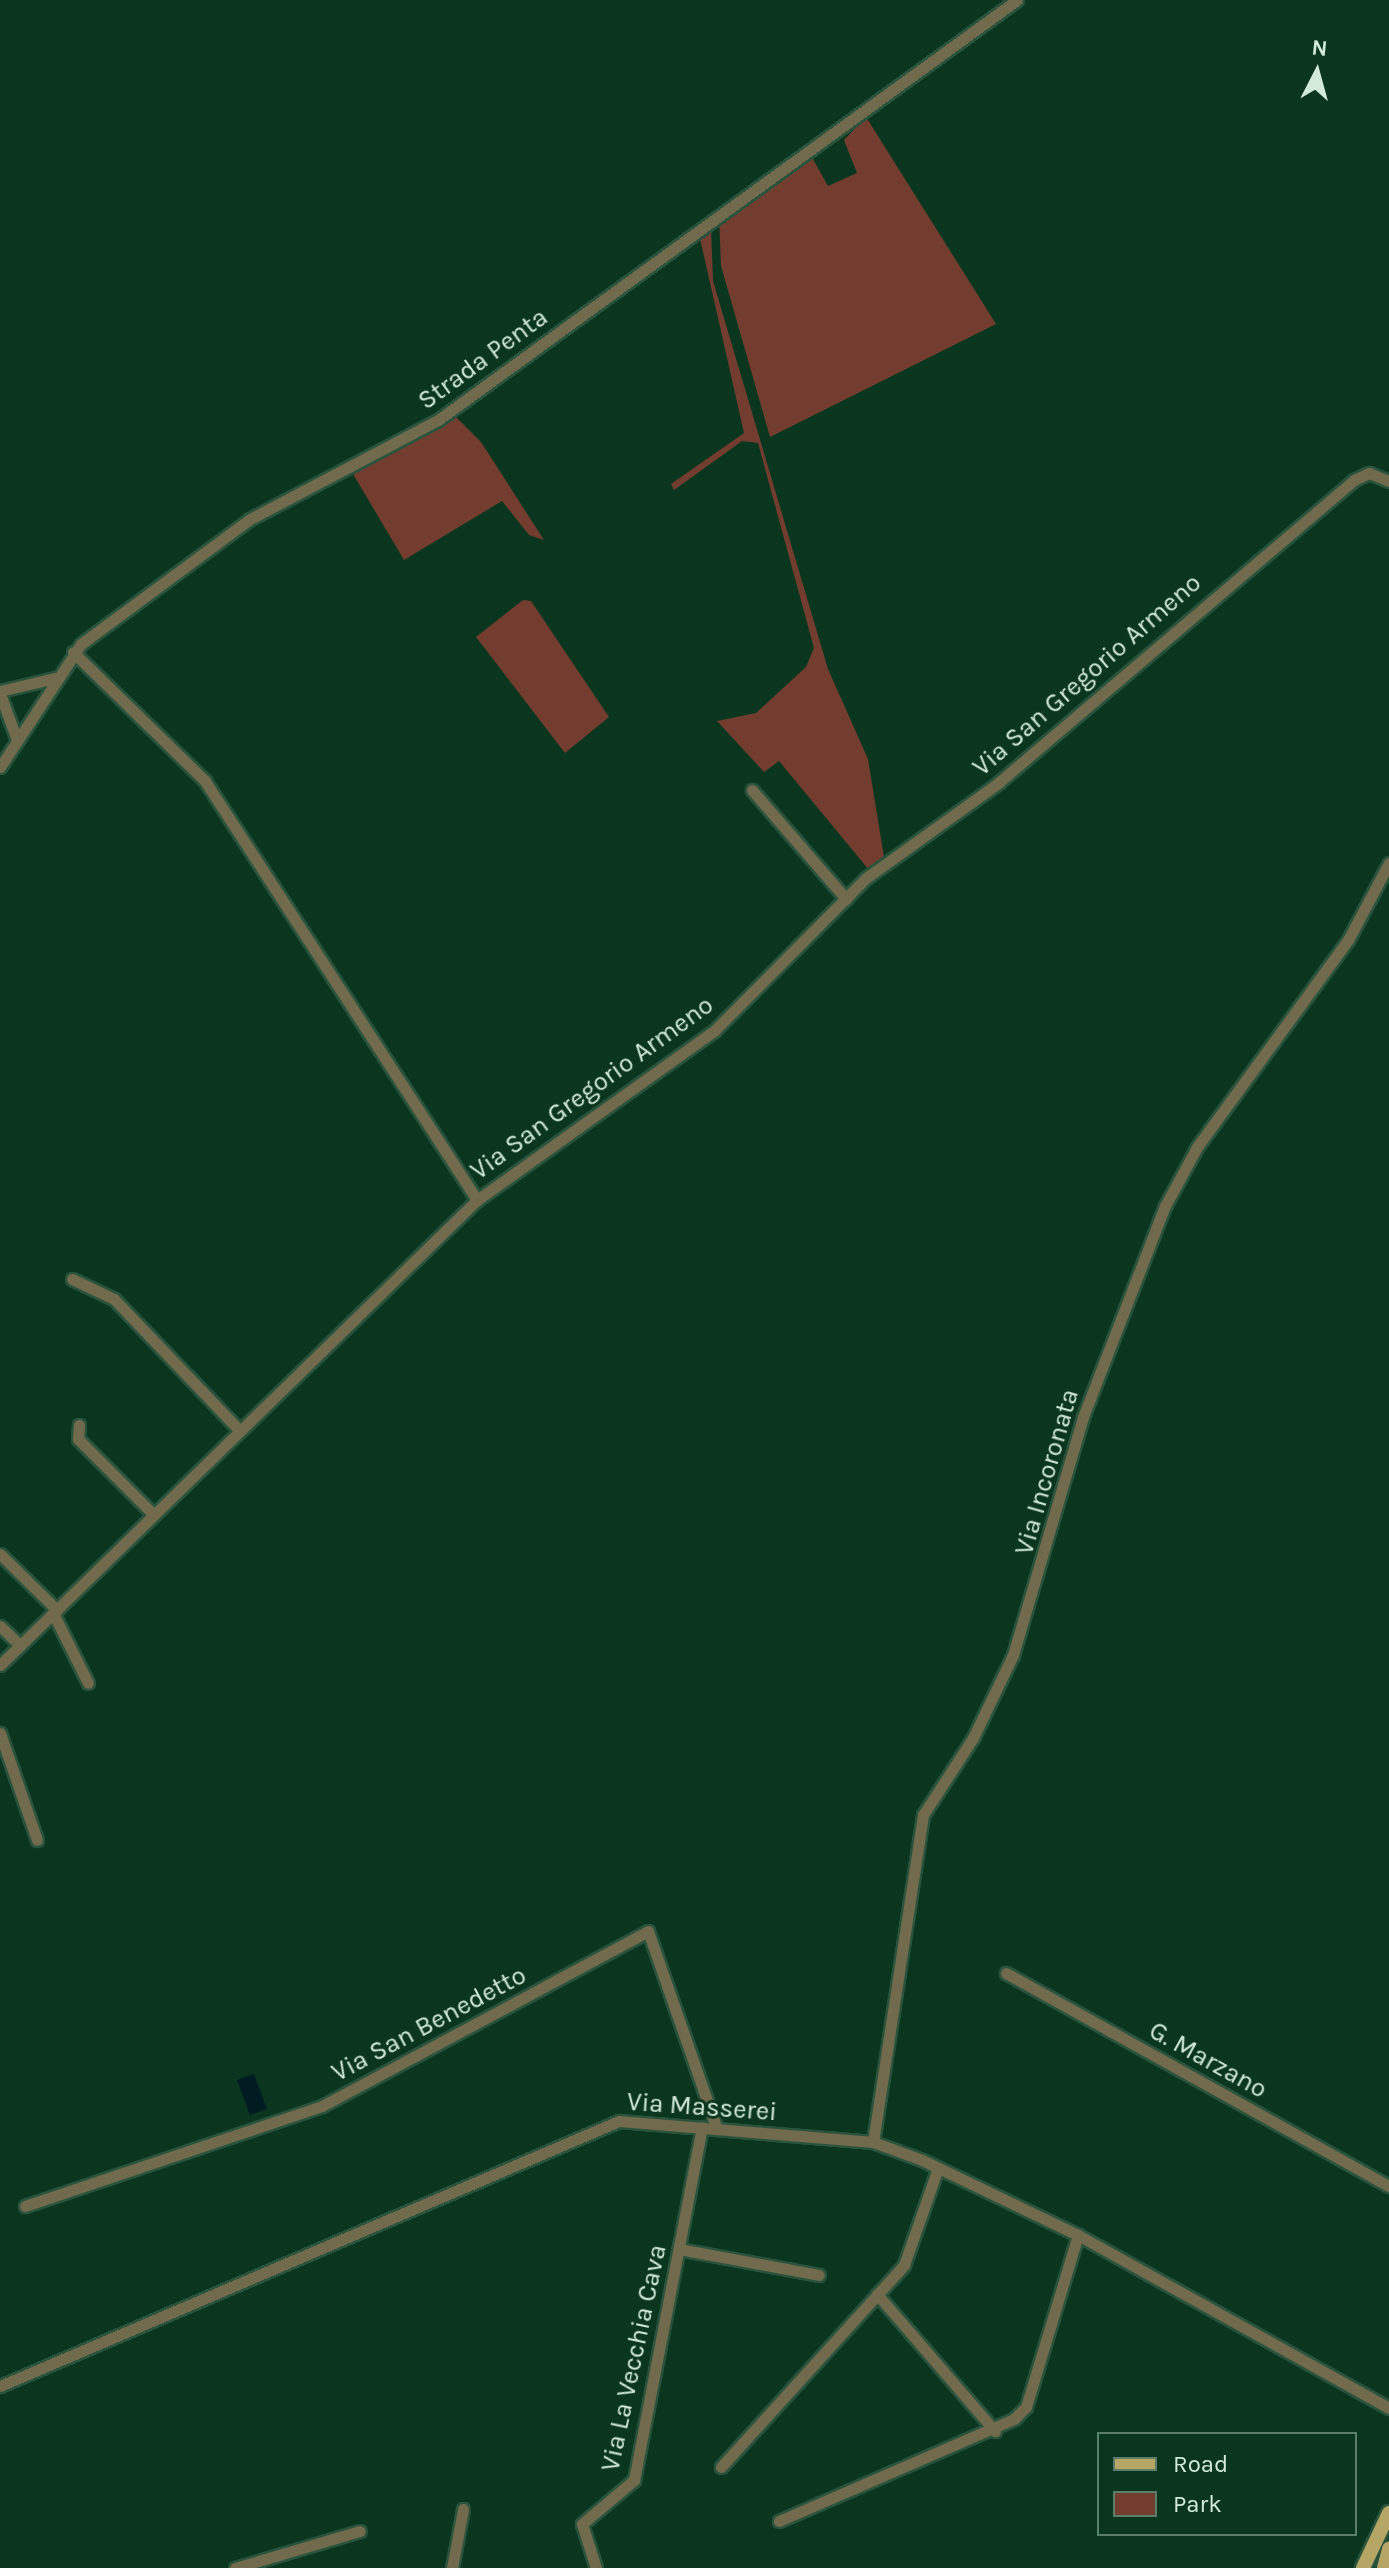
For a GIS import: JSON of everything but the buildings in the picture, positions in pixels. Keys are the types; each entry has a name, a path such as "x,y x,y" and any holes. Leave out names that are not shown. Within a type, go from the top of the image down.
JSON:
{"main road":[{"path":"1363,2568 1389,2513"},
{"path":"1384,2568 1389,2549"}],"street":[{"name":"Strada Penta","path":"0,767 73,652 250,519 438,420 1017,0"},
{"name":"Via San Gregorio Armeno","path":"0,1665 477,1200 714,1031 846,899 998,783 1354,480 1369,473 1389,481"},
{"path":"73,652 205,781 477,1200"},
{"path":"17,740 0,692 55,678"},
{"path":"752,790 846,899"},
{"name":"Via Incoronata","path":"873,2142 920,1826 1013,1655 1088,1402 1126,1321 1165,1206 1197,1147 1348,940 1389,863"},
{"path":"72,1279 114,1299 240,1431"},
{"path":"79,1425 78,1439 154,1515"},
{"path":"0,1554 55,1611 88,1683"},
{"path":"0,1626 20,1645"},
{"path":"0,1733 37,1840"},
{"name":"Via San Benedetto","path":"25,2206 322,2106 648,1931 717,2129"},
{"name":"G. Marzano","path":"1006,1973 1389,2186"},
{"name":"Via Masserei","path":"0,2386 619,2121 873,2142 938,2168 1078,2235 1389,2408"},
{"name":"Via La Vecchia Cava","path":"596,2568 583,2537 584,2516 634,2480 702,2128"},
{"path":"721,2467 904,2265 938,2168"},
{"path":"779,2521 995,2431 1026,2407 1078,2235"},
{"path":"679,2249 819,2275"},
{"path":"877,2294 995,2431"},
{"path":"452,2568 463,2509"},
{"path":"235,2568 360,2531"}],"green space":[{"path":"866,117 996,324 770,437 721,266 719,215 809,152 828,186 857,173 844,140"},
{"path":"711,227 713,281 828,669 868,759 884,857 869,870 779,761 764,772 717,721 756,713 806,667 814,648 758,443 742,441 674,490 671,484 744,433 699,234"},
{"path":"454,415 481,442 544,540 529,535 502,501 404,560 353,474"},
{"path":"523,600 531,601 609,717 565,753 476,637"}],"water":[{"path":"254,2074 267,2109 250,2115 237,2080"}]}
